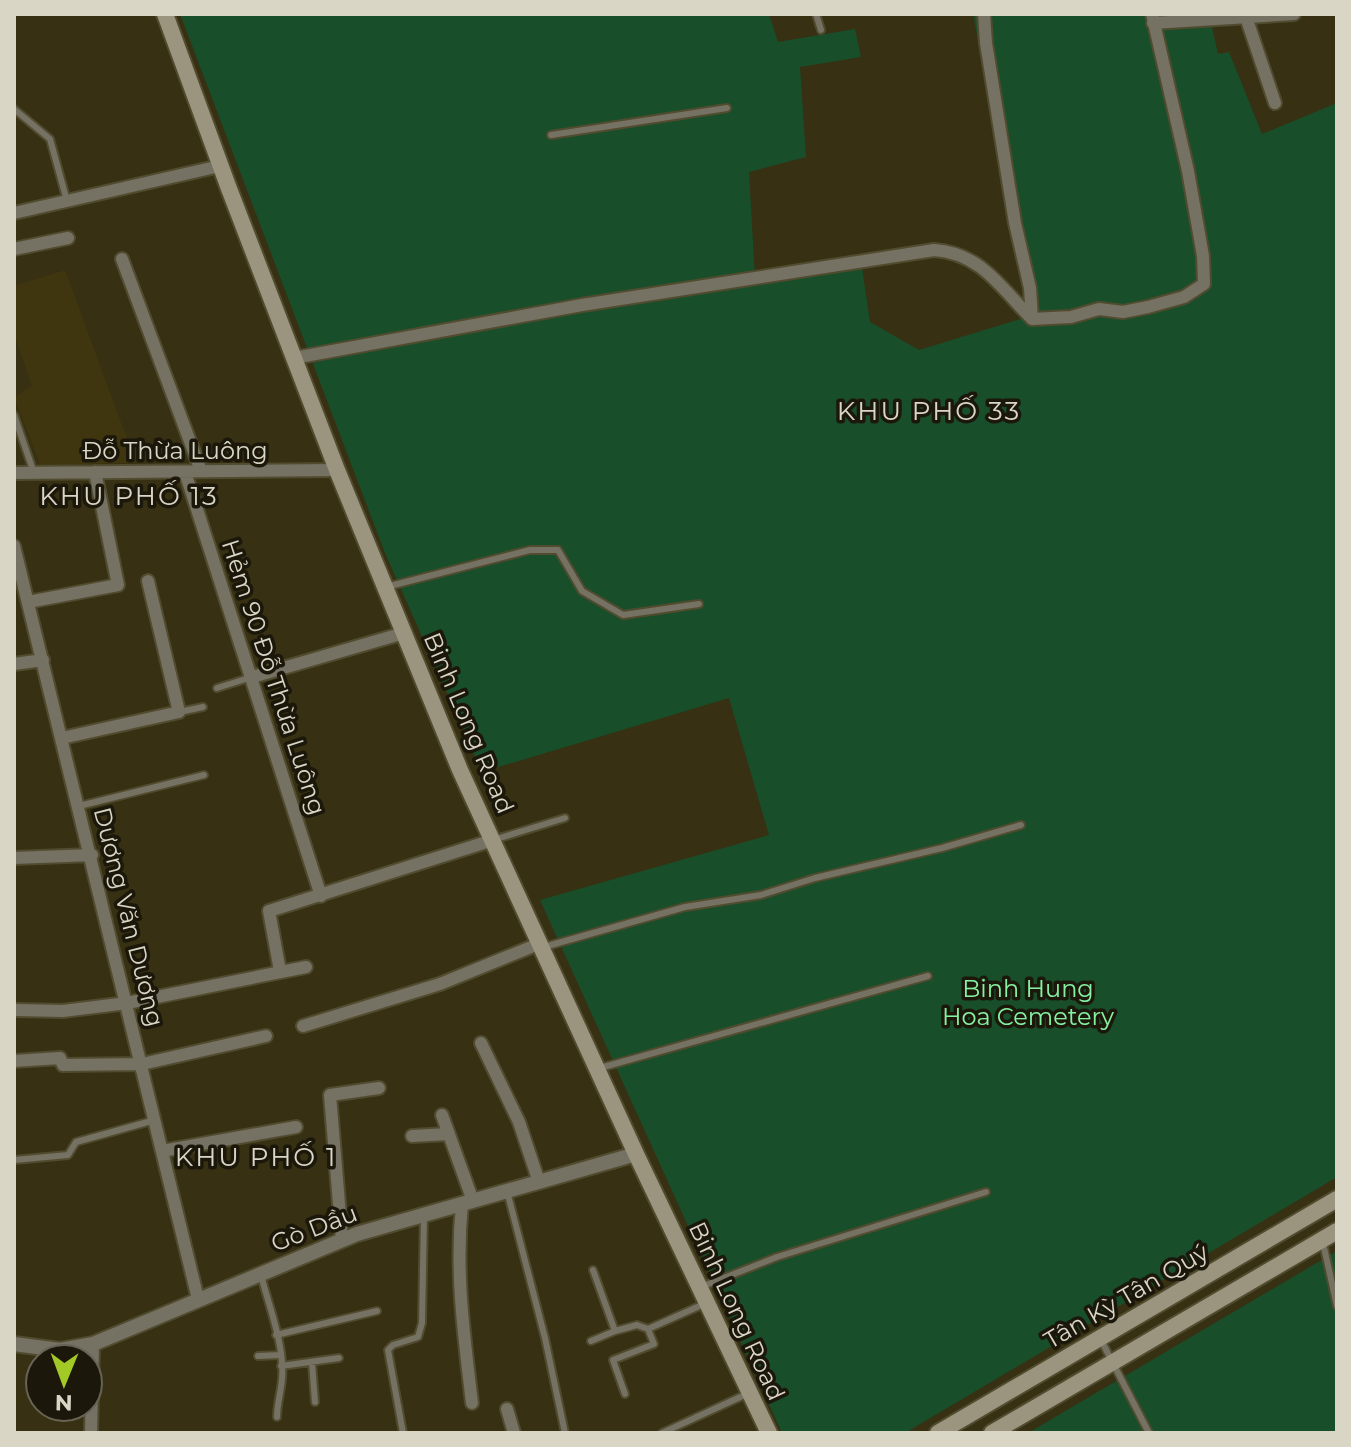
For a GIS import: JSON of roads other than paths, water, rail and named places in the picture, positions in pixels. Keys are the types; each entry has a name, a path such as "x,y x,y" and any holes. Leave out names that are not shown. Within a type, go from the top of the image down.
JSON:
{"main road":[{"name":"Binh Long Road","path":"165,14 337,470 460,770 636,1154 769,1433"},
{"name":"Tân Kỳ Tân Quý","path":"938,1433 1337,1199"},
{"name":"Tân Kỳ Tân Quý","path":"992,1433 1330,1235"}],"street":[{"path":"984,14 1015,223 1030,288 1032,319"},
{"path":"294,358 582,305 934,250 963,255 980,264 1032,319 1071,317 1099,309 1123,312 1184,297 1204,284 1203,256 1188,171 1153,18 1294,14"},
{"path":"1246,17 1275,103"},
{"path":"14,213 220,166"},
{"path":"14,249 68,238"},
{"path":"122,259 201,471"},
{"name":"Đỗ Thừa Luông","path":"14,473 337,470"},
{"path":"23,598 118,585 95,472"},
{"name":"Hẻm 90 Đỗ Thừa Luông","path":"185,472 321,896"},
{"name":"Dương Văn Dương","path":"14,546 23,598 43,660 92,855 198,1299"},
{"path":"62,738 179,712 148,581"},
{"path":"252,677 404,633"},
{"path":"14,664 43,660"},
{"path":"280,971 269,911 493,840"},
{"path":"14,858 92,855"},
{"path":"303,1026 440,984 541,946"},
{"path":"16,1010 63,1011 127,1003 306,967"},
{"path":"14,1061 60,1058 63,1065 142,1064 266,1036"},
{"path":"481,1043 519,1122 539,1182"},
{"path":"342,1240 330,1095 379,1088"},
{"path":"442,1115 468,1202 457,1250 472,1403"},
{"path":"162,1151 296,1127"},
{"path":"412,1136 449,1134"},
{"name":"Gò Dầu","path":"95,1343 342,1240 636,1154"},
{"path":"507,1409 514,1433"}],"lane":[{"path":"816,14 821,30"},
{"path":"551,135 727,108"},
{"path":"14,109 50,139 67,201"},
{"path":"14,415 34,473"},
{"path":"385,588 530,550 558,550 582,591 623,615 699,604"},
{"path":"217,688 252,677"},
{"path":"179,712 203,707"},
{"path":"79,806 204,775"},
{"path":"493,840 565,818"},
{"path":"541,946 685,907 761,895 1021,825"},
{"path":"597,1069 928,976"},
{"path":"14,1160 68,1155 76,1142 155,1120"},
{"path":"507,1191 545,1338 565,1433"},
{"path":"648,1329 703,1295 777,1257 986,1192"},
{"path":"403,1433 388,1350 393,1345 418,1337 422,1323 424,1215"},
{"path":"1330,1235 1337,1306"},
{"path":"593,1270 615,1331"},
{"path":"261,1273 280,1355 282,1379 277,1417"},
{"path":"276,1335 377,1311"},
{"path":"591,1341 637,1325 648,1329 654,1344 613,1360 625,1394"},
{"path":"1100,1338 1149,1433"},
{"path":"258,1356 280,1355"},
{"path":"281,1366 339,1358"},
{"path":"312,1363 315,1402"},
{"path":"662,1433 749,1393"}],"district":[{"name":"KHU PHỐ 33","path":"929,411"},
{"name":"KHU PHỐ 13","path":"129,496"},
{"name":"KHU PHỐ 1","path":"256,1157"}],"park label":[{"name":"Binh Hung Hoa Cemetery","path":"1028,1002"}]}
